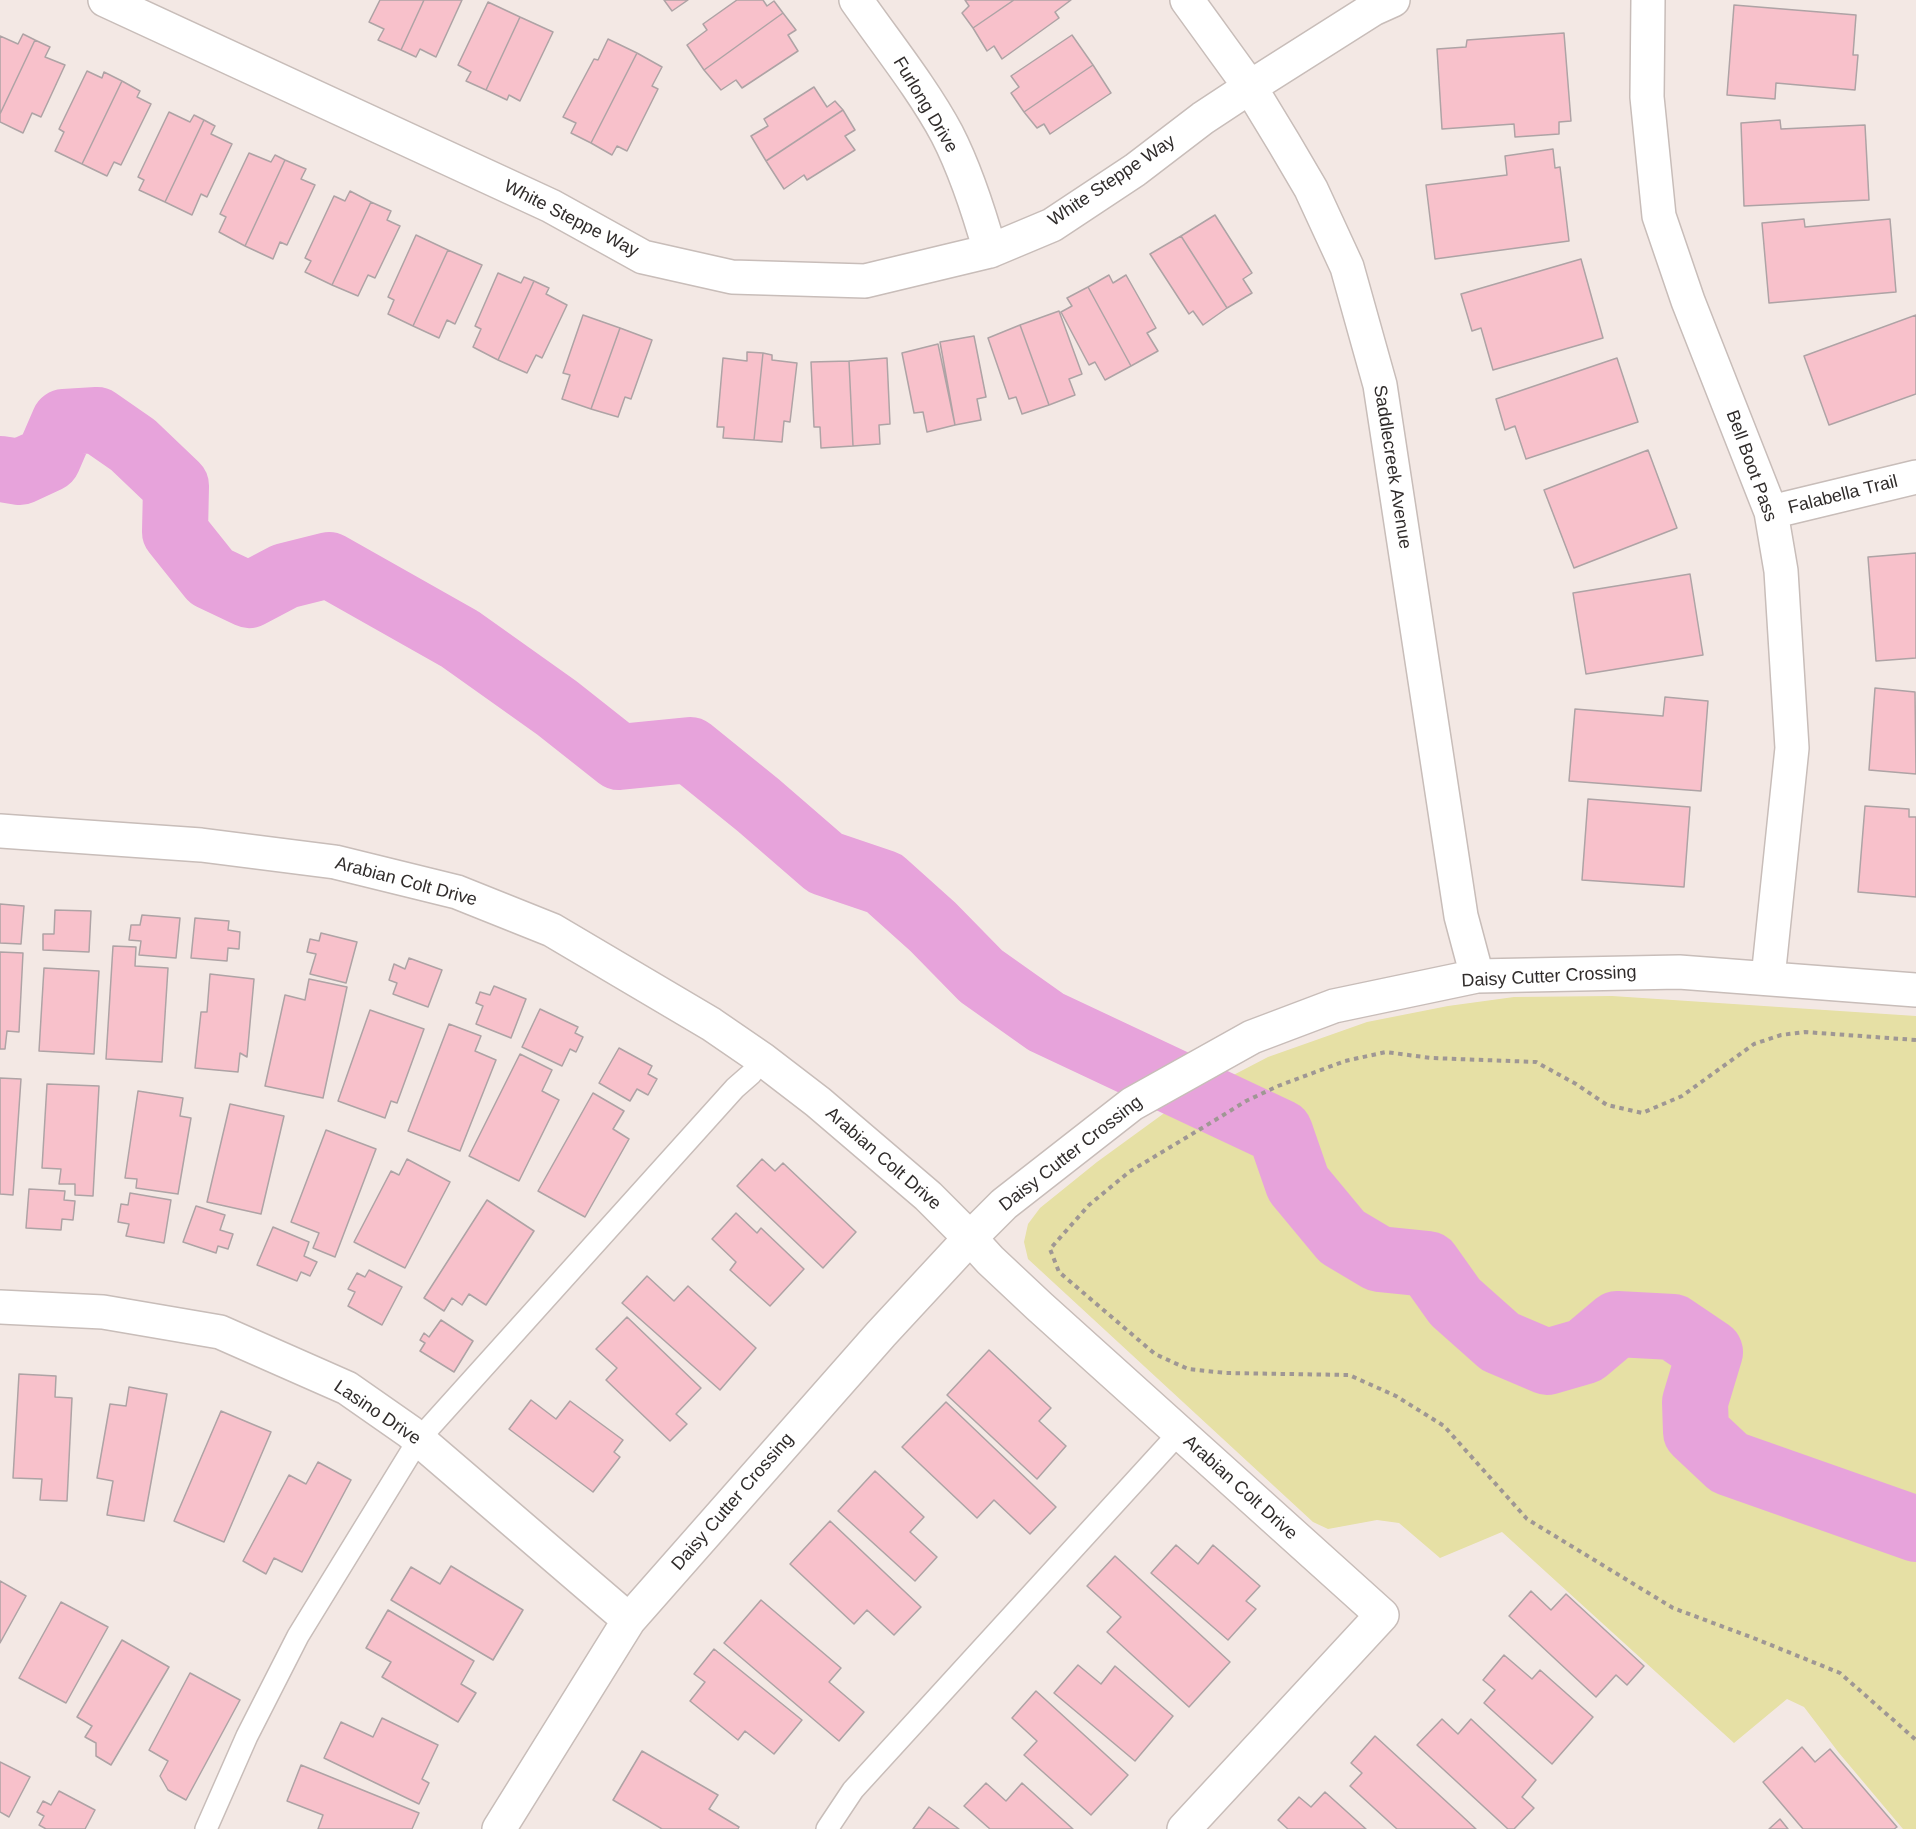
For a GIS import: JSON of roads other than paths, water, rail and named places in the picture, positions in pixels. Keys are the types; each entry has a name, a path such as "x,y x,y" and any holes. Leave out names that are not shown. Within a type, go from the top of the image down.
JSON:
{"street":[{"name":"White Steppe Way","path":"105,0 551,206 643,257 732,277 865,280 990,251 1052,225 1135,170 1203,118 1373,9 1393,0"},
{"name":"Furlong Drive","path":"856,0 947,135 973,195 990,251"},
{"name":"Saddlecreek Avenue","path":"1187,0 1250,87 1311,189 1347,267 1380,385 1461,916 1477,976"},
{"name":"Bell Boot Pass","path":"1648,0 1647,97 1659,216 1688,301 1771,512 1781,571 1792,748 1768,978"},
{"name":"Falabella Trail","path":"1771,512 1916,477"},
{"name":"Arabian Colt Drive","path":"0,831 201,845 324,860 457,892 552,930 711,1024 818,1102 928,1196 990,1260 1039,1306 1382,1615 1184,1829"},
{"name":"Daisy Cutter Crossing","path":"499,1829 629,1620 881,1334 970,1238 1004,1204 1132,1104 1252,1037 1334,1006 1477,976 1679,972 1916,990"},
{"name":"Lasino Drive","path":"0,1307 103,1312 220,1332 347,1388 419,1439 629,1620"}],"lane":[{"path":"206,1829 247,1737 298,1636 419,1439 762,1059"},
{"path":"826,1829 853,1790 1179,1433"}],"waterway":[{"path":"0,469 20,472 48,459 64,422 97,420 133,445 176,486 175,532 211,577 249,595 285,576 329,565 460,639 557,708 619,757 690,750 825,863 884,883 933,927 981,976 1046,1022 1280,1132 1298,1184 1342,1237 1379,1259 1428,1264 1455,1302 1500,1342 1547,1362 1585,1351 1617,1324 1673,1327 1710,1352 1695,1402 1696,1432 1729,1463 1916,1529"}]}
